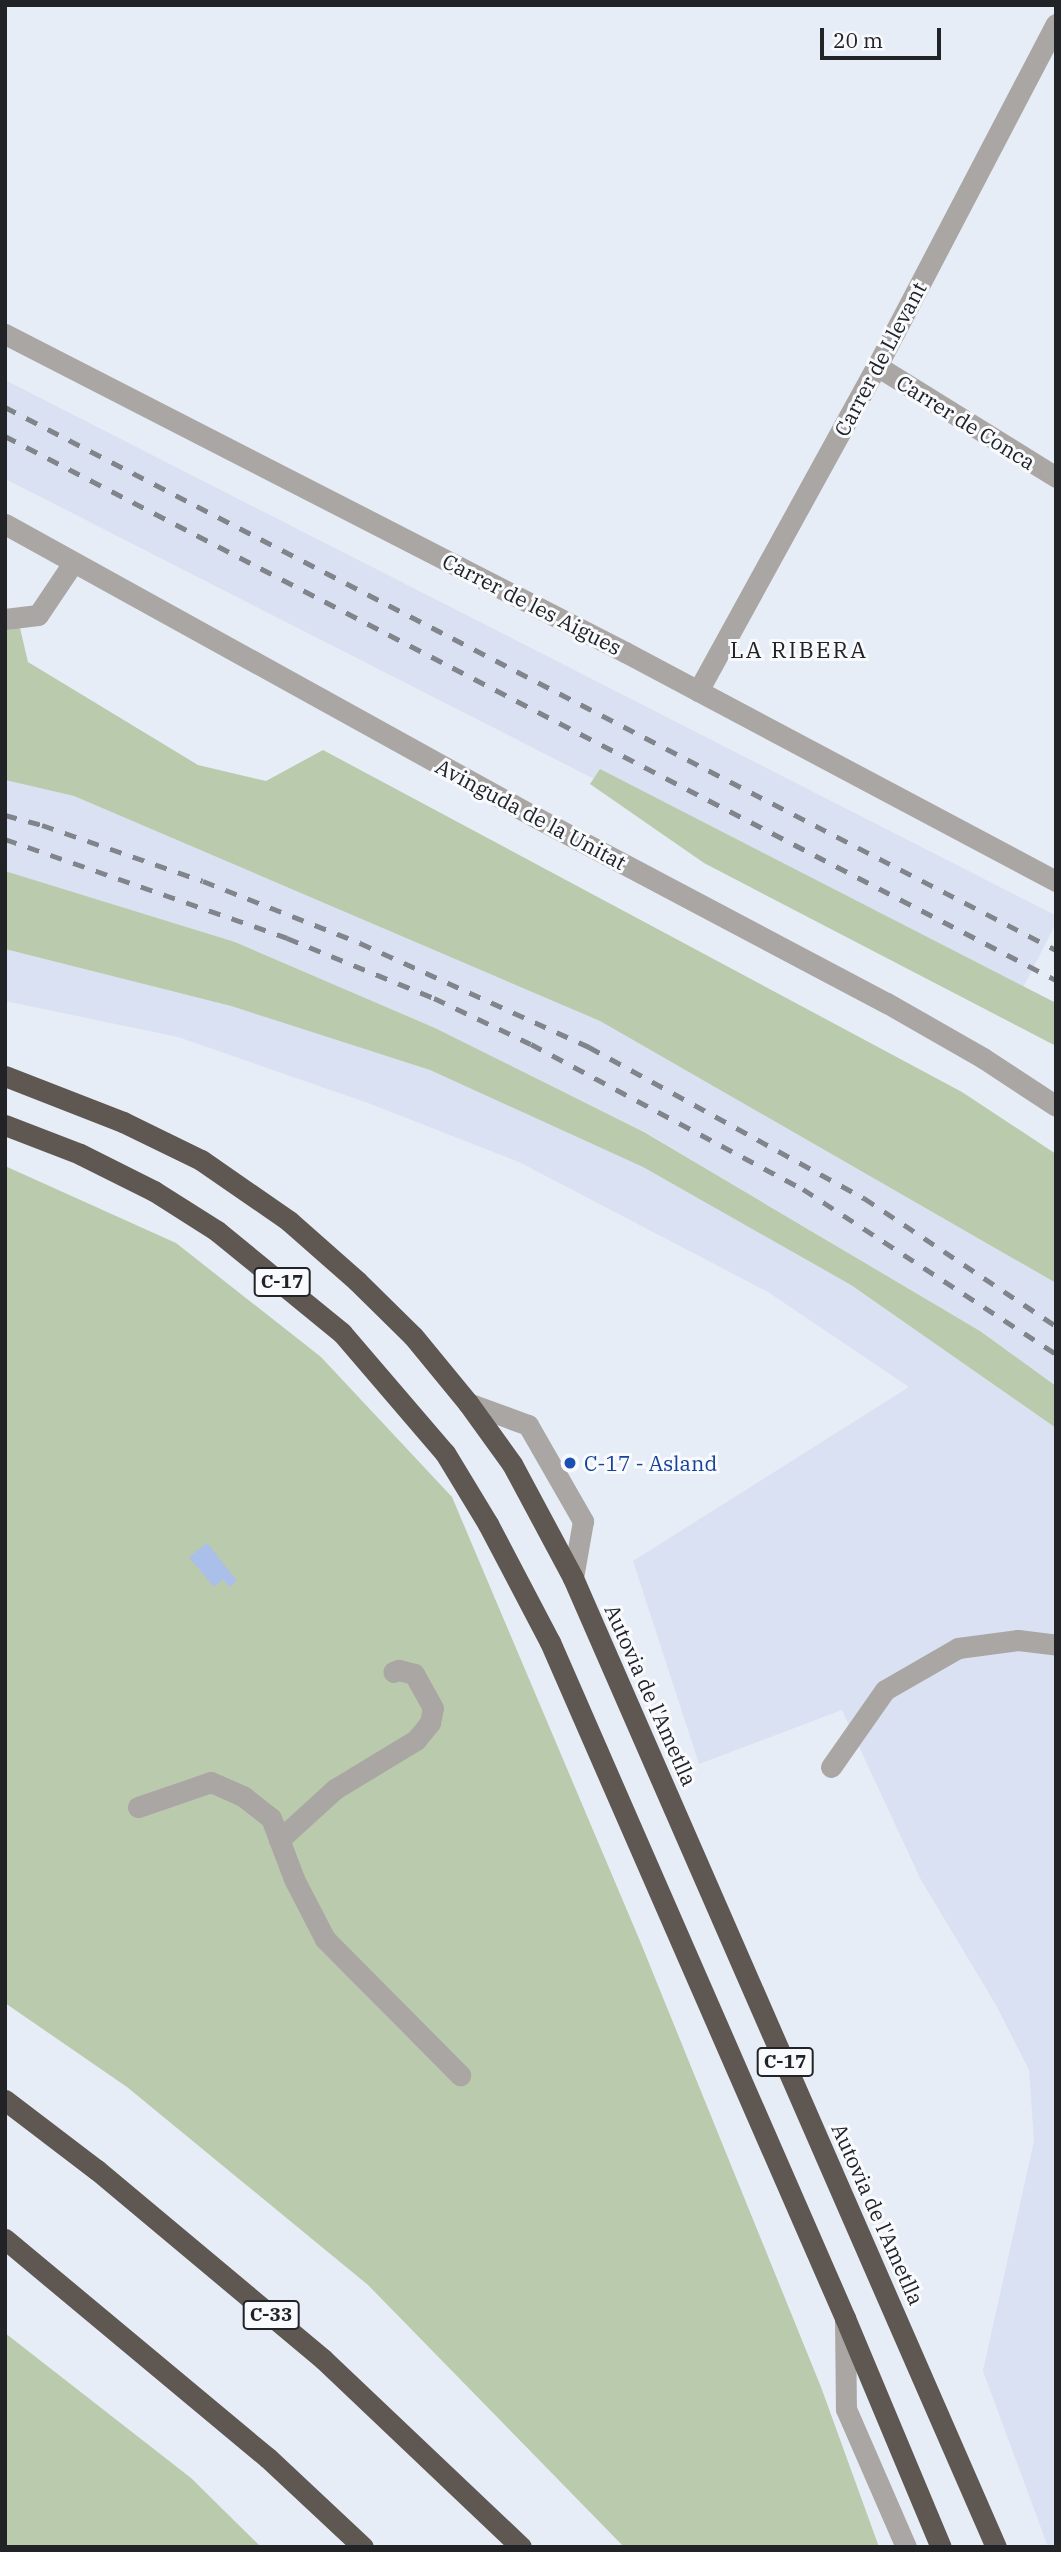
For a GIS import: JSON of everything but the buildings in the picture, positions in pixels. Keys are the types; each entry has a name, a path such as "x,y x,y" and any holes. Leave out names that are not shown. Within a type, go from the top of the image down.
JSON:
{"highway":[{"name":"Autovia de l'Ametlla","path":"5,1076 123,1122 201,1160 289,1221 358,1281 413,1336 468,1403 512,1464 573,1578 996,2547"},
{"name":"C-17","path":"5,1125 80,1154 142,1185 217,1231 342,1333 445,1453 488,1524 550,1642 845,2318 941,2547"},
{"name":"C-33","path":"5,2100 97,2169 323,2359 522,2547"},
{"path":"5,2239 268,2458 363,2547"}],"street":[{"name":"Carrer de Llevant","path":"698,691 877,366 1056,24"},
{"name":"Carrer de les Aigues","path":"5,334 698,691 1056,881"},
{"name":"Carrer de Conca","path":"877,366 1056,477"},
{"name":"Avinguda de la Unitat","path":"5,524 537,818 887,1003 983,1058 1056,1106"},
{"path":"5,619 38,615 73,563"},
{"path":"468,1403 528,1425 583,1521 573,1578"},
{"path":"831,1767 885,1690 958,1648 1018,1640 1056,1645"},
{"path":"279,1840 335,1789 416,1740 430,1723 433,1708 414,1674 399,1670 393,1672"},
{"path":"138,1807 211,1782 244,1797 271,1818 325,1939 460,2075"},
{"path":"845,2318 846,2409 906,2547"}],"shaded area":[{"path":"5,380 1056,916 1056,923 1019,995 5,479"},
{"path":"5,780 74,796 600,1021 1056,1283 1056,1386 980,1331 645,1132 435,1028 235,942 5,871"},
{"path":"5,949 231,1006 430,1070 643,1167 851,1285 1056,1428 1056,2547 1048,2547 983,2371 1034,2141 1029,2070 996,2005 921,1880 842,1710 699,1764 633,1561 909,1387 768,1292 519,1162 368,1103 178,1037 5,1001"}],"green space":[{"path":"20,628 28,662 198,765 266,781 323,750 962,1092 1056,1154 1056,1283 600,1021 74,796 5,780 5,630"},
{"path":"600,769 1056,1003 1056,1046 704,863 590,784"},
{"path":"5,871 235,942 435,1028 644,1132 980,1331 1056,1386 1056,1428 851,1285 643,1167 430,1070 231,1006 5,949"},
{"path":"5,1166 176,1243 321,1357 452,1497 640,1941 821,2387 879,2547 624,2547 368,2285 127,2087 5,2003"},
{"path":"5,2333 191,2478 261,2547 5,2547"}],"water":[{"path":"207,1543 237,1581 229,1587 223,1579 214,1587 189,1557"}],"railway":[{"path":"5,407 1056,950"},
{"path":"5,436 1056,980"},
{"path":"5,815 42,825 203,881 360,943 589,1047 864,1198 1056,1326"},
{"path":"5,839 287,938 434,998 531,1044 803,1189 1056,1354"}],"place":[{"name":"C-17 - Asland","path":"570,1463"}],"district":[{"name":"LA RIBERA","path":"799,649"}]}
